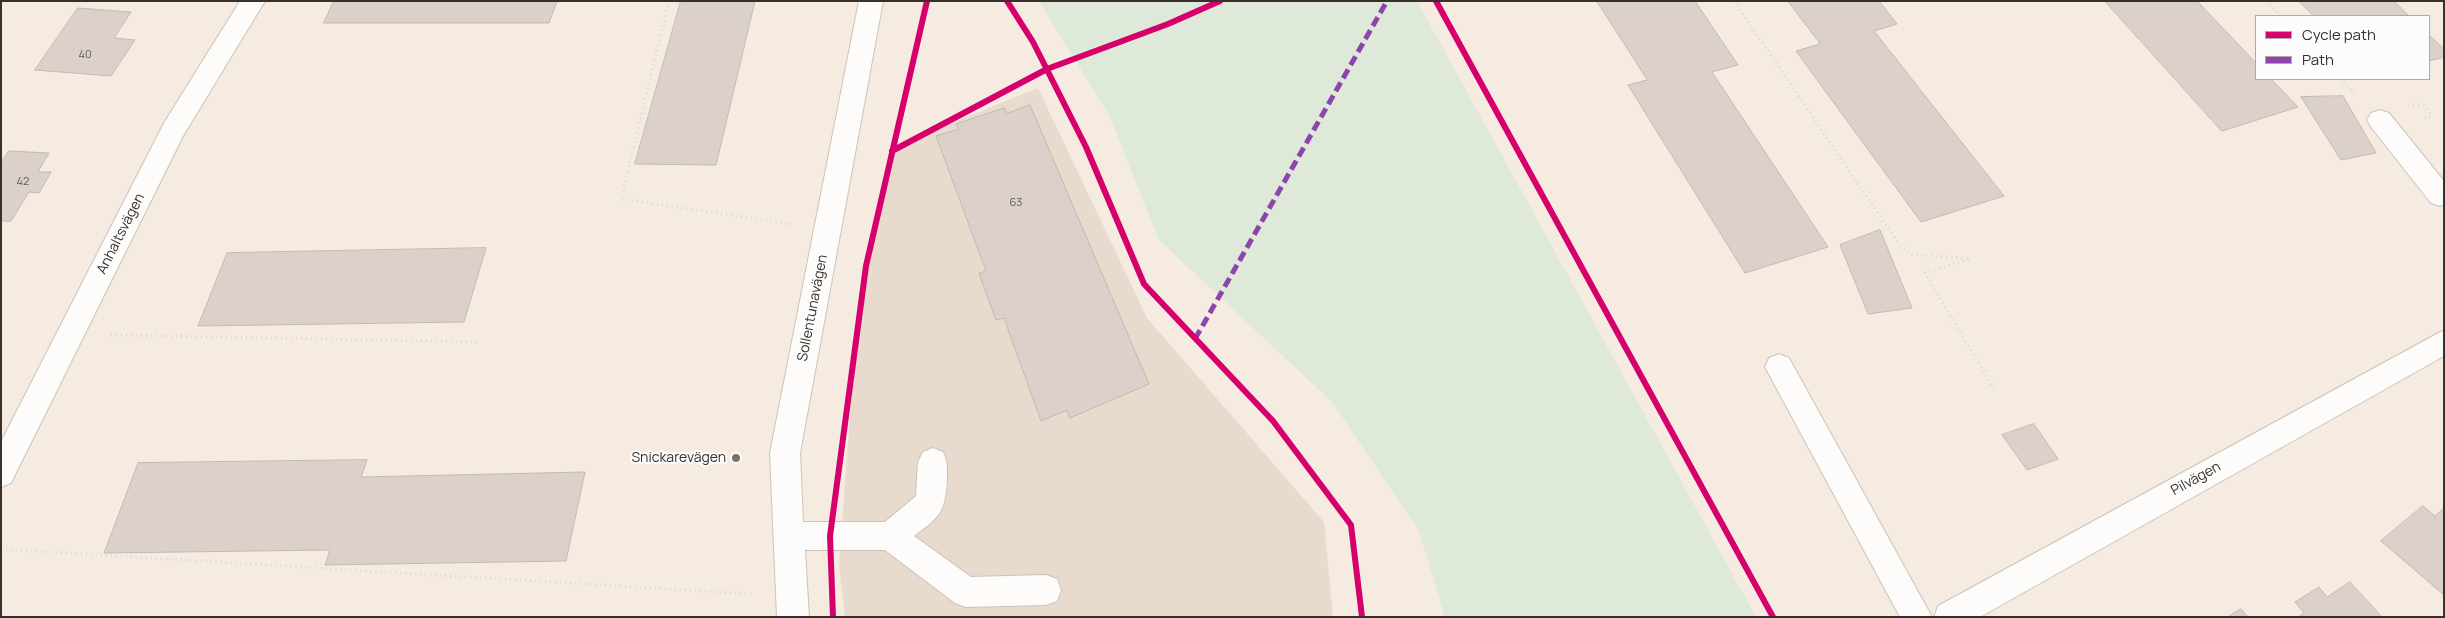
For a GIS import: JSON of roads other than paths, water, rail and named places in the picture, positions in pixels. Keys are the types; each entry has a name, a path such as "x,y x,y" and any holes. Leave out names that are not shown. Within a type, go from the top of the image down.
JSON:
{"street":[{"name":"Anhaltsvägen","path":"1,473 173,130 254,1"},
{"name":"Sollentunavägen","path":"792,607 785,454 871,1"},
{"path":"2380,120 2440,196"},
{"name":"Pilvägen","path":"1949,617 2444,342"},
{"path":"1780,367 1917,617"},
{"path":"890,536 921,513 931,501 933,462"},
{"path":"789,536 890,536 966,592 1046,590"}],"place":[{"name":"Snickarevägen","path":"736,458"}]}
